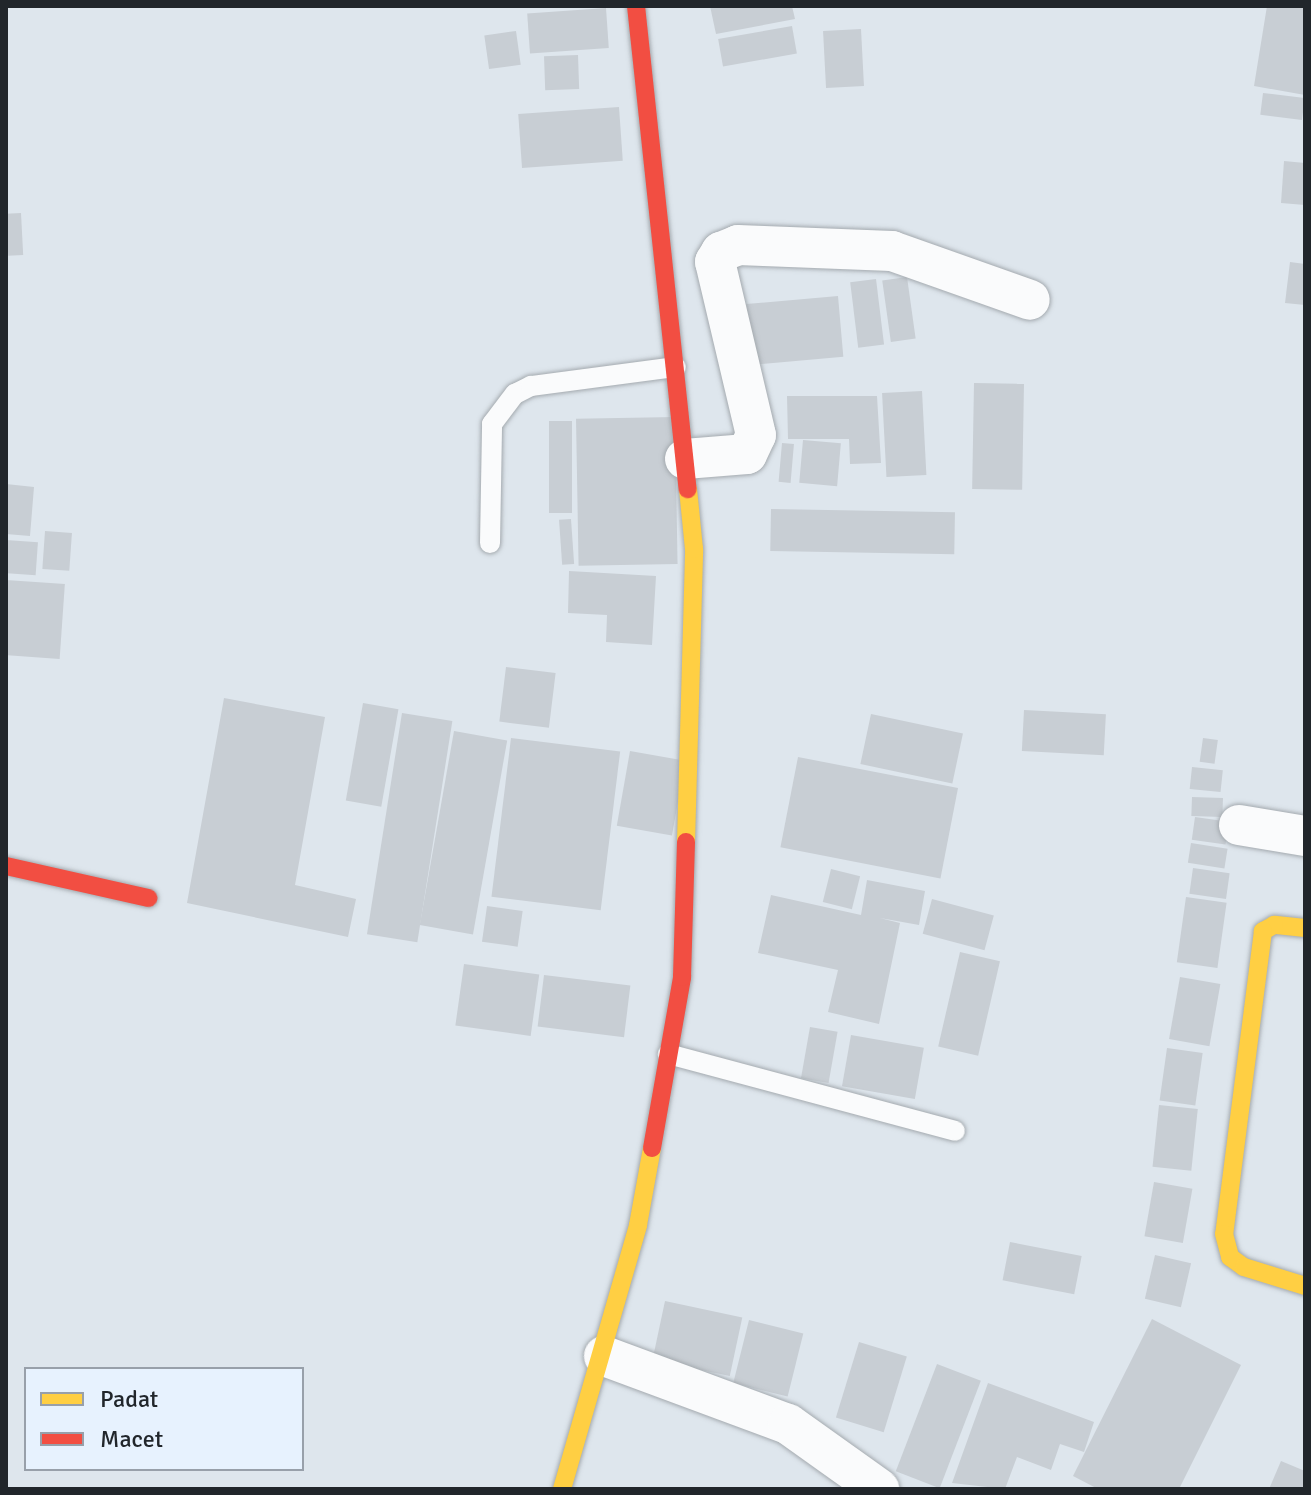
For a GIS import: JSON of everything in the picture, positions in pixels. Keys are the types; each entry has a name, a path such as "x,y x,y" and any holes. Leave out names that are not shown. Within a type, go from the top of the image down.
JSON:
{"street":[{"path":"562,1489 604,1356 638,1225 682,977 694,549 636,6"},
{"path":"685,459 747,454 756,435 715,262 721,252 738,245 892,251 1030,300"},
{"path":"1239,825 1305,836"},
{"path":"6,866 148,898"},
{"path":"1305,928 1274,925 1263,931 1224,1234 1230,1257 1244,1267 1305,1286"},
{"path":"604,1356 788,1424 879,1489"}],"lane":[{"path":"490,543 492,424 515,394 531,386 676,367"},
{"path":"668,1054 955,1131"}],"building":[{"path":"710,6 792,6 795,19 716,34"},
{"path":"1267,6 1305,6 1305,95 1254,86"},
{"path":"606,8 609,48 530,53 527,14"},
{"path":"792,26 797,54 723,67 718,39"},
{"path":"861,29 864,86 826,88 823,31"},
{"path":"516,31 521,65 489,69 484,35"},
{"path":"578,55 579,89 545,90 544,56"},
{"path":"1263,93 1305,98 1302,120 1260,115"},
{"path":"619,107 623,161 522,168 518,114"},
{"path":"1284,161 1305,163 1305,205 1281,203"},
{"path":"21,213 23,255 8,256 6,214"},
{"path":"1290,262 1305,264 1305,305 1285,303"},
{"path":"907,277 916,338 891,342 882,280"},
{"path":"876,279 884,345 858,348 850,282"},
{"path":"838,296 843,357 752,365 746,304"},
{"path":"974,383 1024,384 1022,490 972,489"},
{"path":"922,391 926,475 886,477 882,393"},
{"path":"787,396 877,396 881,463 850,464 849,439 788,439"},
{"path":"675,417 678,564 579,566 576,419"},
{"path":"549,421 572,421 572,513 549,513"},
{"path":"803,440 841,443 837,486 799,483"},
{"path":"782,443 794,444 791,483 779,482"},
{"path":"6,484 34,487 30,536 6,534"},
{"path":"771,509 955,512 954,554 770,551"},
{"path":"571,519 574,564 562,565 559,520"},
{"path":"45,531 72,533 69,571 42,569"},
{"path":"6,540 38,542 36,575 6,573"},
{"path":"569,571 656,576 652,645 606,642 607,615 568,613"},
{"path":"6,580 65,584 60,659 6,655"},
{"path":"506,667 556,673 549,728 499,722"},
{"path":"224,698 325,717 295,885 356,899 348,937 187,903"},
{"path":"363,703 398,709 381,807 346,800"},
{"path":"1024,710 1106,714 1104,755 1022,751"},
{"path":"402,713 452,721 417,942 367,934"},
{"path":"871,714 963,734 952,783 860,764"},
{"path":"454,731 507,740 473,934 420,925"},
{"path":"511,738 620,751 601,910 492,897"},
{"path":"1203,738 1218,740 1215,764 1200,762"},
{"path":"630,751 685,761 672,836 617,826"},
{"path":"798,757 958,788 940,878 780,847"},
{"path":"1192,767 1223,770 1221,792 1190,789"},
{"path":"1192,797 1223,798 1222,817 1191,816"},
{"path":"1195,817 1229,822 1225,845 1192,840"},
{"path":"1191,843 1228,849 1224,869 1188,863"},
{"path":"1193,868 1230,873 1226,899 1189,894"},
{"path":"831,869 860,876 852,909 823,902"},
{"path":"867,880 925,891 919,925 880,918 900,923 879,1024 828,1012 838,970 758,953 771,895 861,915"},
{"path":"1186,897 1227,903 1217,968 1177,962"},
{"path":"932,899 994,916 985,950 923,934"},
{"path":"487,906 523,911 518,947 482,942"},
{"path":"960,952 1000,961 978,1056 938,1047"},
{"path":"464,964 539,975 531,1036 455,1025"},
{"path":"544,975 630,986 624,1037 538,1027"},
{"path":"1180,977 1220,984 1209,1046 1169,1039"},
{"path":"810,1027 838,1032 829,1083 801,1078"},
{"path":"851,1035 924,1048 915,1099 842,1086"},
{"path":"1167,1048 1203,1053 1195,1105 1160,1100"},
{"path":"1159,1105 1198,1109 1191,1171 1153,1167"},
{"path":"1154,1182 1192,1189 1183,1243 1144,1236"},
{"path":"1010,1242 1082,1256 1074,1294 1003,1280"},
{"path":"1155,1255 1191,1263 1181,1307 1145,1299"},
{"path":"665,1301 742,1317 730,1376 653,1360"},
{"path":"1152,1319 1241,1365 1179,1489 1098,1489 1073,1476"},
{"path":"749,1320 803,1334 788,1397 733,1383"},
{"path":"859,1342 907,1357 884,1432 836,1418"},
{"path":"937,1364 981,1381 940,1488 896,1471"},
{"path":"988,1383 1094,1422 1084,1452 1060,1444 1051,1470 1017,1457 1005,1489 952,1483"},
{"path":"1281,1461 1305,1471 1305,1489 1269,1489"}],"traffic: slow":[{"path":"686,842 694,549 688,489"},
{"path":"1305,928 1274,925 1263,931 1224,1234 1230,1257 1244,1267 1305,1286"},
{"path":"562,1489 638,1225 652,1148"}],"traffic: jam":[{"path":"636,6 688,489"},
{"path":"652,1148 682,977 686,842"},
{"path":"6,866 148,898"}]}
